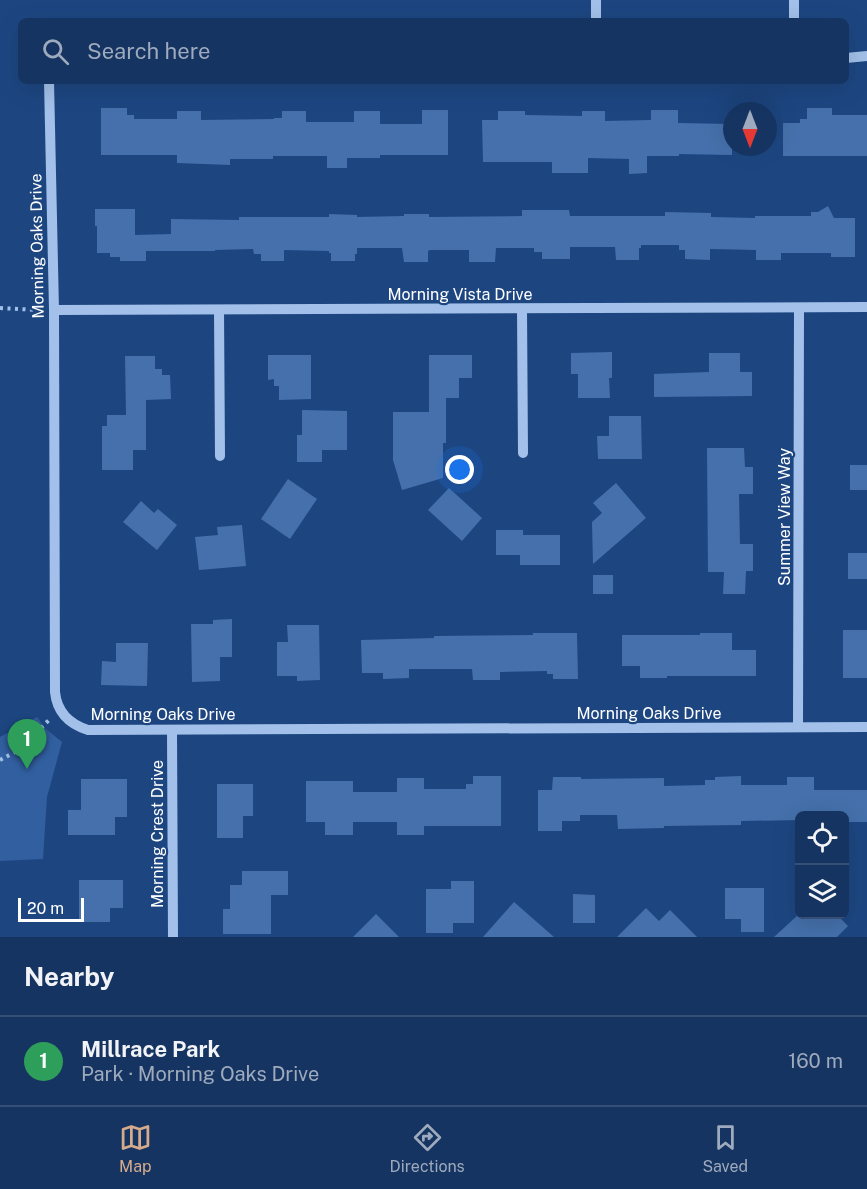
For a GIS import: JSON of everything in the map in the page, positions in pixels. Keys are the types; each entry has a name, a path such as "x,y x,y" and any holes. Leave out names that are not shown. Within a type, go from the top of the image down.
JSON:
{"street":[{"path":"596,0 596,18"},
{"path":"794,0 794,18"},
{"path":"849,58 867,56"},
{"name":"Morning Oaks Drive","path":"48,84 54,310 55,692 61,711 72,724 88,730 867,727"},
{"name":"Summer View Way","path":"798,727 799,308"},
{"name":"Morning Vista Drive","path":"54,310 867,308"},
{"path":"522,309 523,453"},
{"path":"219,310 220,456"},
{"name":"Morning Crest Drive","path":"172,730 173,937"}],"path":[{"path":"0,308 54,310"},
{"path":"0,760 19,750 61,711"}],"shaded area":[{"path":"37,717 46,729 62,742 47,797 43,859 0,861 0,737"}],"building":[{"path":"101,108 127,108 127,115 134,115 134,119 177,119 177,111 201,111 201,120 274,119 282,118 282,111 306,111 306,122 354,122 354,111 380,111 380,124 422,124 422,110 448,110 448,155 380,155 380,158 347,158 347,168 327,168 327,156 230,159 230,165 177,163 177,155 101,155"},
{"path":"807,108 832,108 832,115 867,115 867,156 783,156 783,123 800,123 800,119 807,119"},
{"path":"651,110 678,110 678,123 723,124 723,155 647,156 647,173 629,174 629,159 588,158 588,173 552,173 552,162 483,162 482,120 498,120 498,111 525,111 525,115 582,116 582,111 605,111 605,121 651,120"},
{"path":"828,206 834,218 855,218 855,257 831,257 831,253 781,253 781,260 756,260 756,250 710,249 710,260 685,259 685,250 679,250 679,245 641,245 639,260 616,260 615,247 570,247 570,259 542,259 542,252 534,252 534,248 496,248 495,262 469,262 469,250 430,250 428,251 428,262 404,262 402,248 357,248 355,261 331,261 329,251 284,250 284,261 261,261 261,254 254,254 253,249 146,251 146,261 120,261 120,257 110,257 110,253 97,253 97,226 95,226 95,209 135,209 135,235 171,234 171,219 239,220 239,217 329,217 329,214 357,215 357,217 404,216 404,214 429,214 429,217 522,216 522,210 569,210 570,216 665,216 665,212 711,213 711,217 755,218 755,216 811,216 811,212 818,212"},
{"path":"612,352 612,378 609,378 610,398 578,398 578,374 571,374 571,353"},
{"path":"709,353 740,353 740,372 752,372 752,396 654,397 654,374 709,372"},
{"path":"268,355 311,355 311,399 279,400 279,386 274,386 274,379 268,380"},
{"path":"429,355 472,355 472,378 459,378 459,398 446,398 443,478 402,490 393,460 393,412 429,412"},
{"path":"125,356 155,356 155,369 162,369 162,375 170,375 171,399 146,400 146,450 133,450 133,470 102,470 102,426 107,426 107,415 126,415"},
{"path":"302,410 347,411 347,450 322,450 322,462 297,462 297,435 302,435"},
{"path":"609,416 641,416 642,459 598,459 597,436 609,436"},
{"path":"707,448 744,448 745,467 753,467 753,494 739,494 740,544 753,544 753,571 746,571 745,594 723,594 724,572 708,572"},
{"path":"850,465 867,465 867,490 850,490"},
{"path":"288,479 317,499 290,539 261,519"},
{"path":"616,483 646,518 593,564 592,522 602,513 593,503"},
{"path":"449,488 482,518 462,541 428,510"},
{"path":"141,501 154,513 158,509 177,525 157,550 123,522"},
{"path":"242,525 246,566 199,570 195,537 218,535 217,527"},
{"path":"496,530 523,530 523,535 560,535 560,565 520,565 520,555 496,555"},
{"path":"848,553 867,553 867,579 848,579"},
{"path":"593,575 613,575 613,594 593,594"},
{"path":"232,619 232,657 220,657 220,681 192,682 191,624 213,624 213,620"},
{"path":"287,625 319,625 320,680 297,681 297,676 277,676 277,642 288,642"},
{"path":"843,630 867,630 867,678 843,678"},
{"path":"533,633 577,633 578,679 553,679 553,674 547,674 547,671 500,672 500,680 473,680 472,669 409,669 409,678 383,679 383,673 362,673 361,640 434,638 434,636 533,635"},
{"path":"700,633 732,633 732,650 756,650 756,676 640,678 640,666 622,666 622,635 700,635"},
{"path":"116,643 148,643 147,686 101,685 102,661 116,662"},
{"path":"473,776 501,776 501,826 424,826 424,835 397,835 397,822 353,822 353,835 325,835 325,822 306,822 306,781 353,781 353,792 397,792 397,778 424,778 424,789 466,789 466,784 473,784"},
{"path":"741,776 741,785 787,785 787,777 814,777 814,790 867,790 867,822 849,822 849,811 795,811 795,820 741,821 741,825 618,829 617,815 580,815 580,821 562,821 562,831 538,831 538,790 552,790 553,777 664,778 664,786 705,785 705,780 715,780 715,777"},
{"path":"81,779 127,779 127,817 115,817 115,835 68,835 68,810 81,810"},
{"path":"217,784 253,784 253,816 243,816 243,838 217,838"},
{"path":"242,871 288,871 288,895 271,895 271,934 223,934 223,909 230,909 230,885 242,885"},
{"path":"79,880 123,880 123,908 110,908 110,922 79,922"},
{"path":"451,881 474,881 474,923 453,923 453,933 426,933 426,889 451,889"},
{"path":"725,888 764,888 764,932 741,932 741,919 725,919"},
{"path":"573,894 595,895 595,923 573,923"},
{"path":"514,902 554,937 483,937"},
{"path":"646,908 659,921 670,910 697,937 617,937"},
{"path":"376,914 399,937 353,937"},
{"path":"795,918 841,919 848,926 837,937 774,937"}],"place":[{"name":"Millrace Park","path":"27,769"}]}
